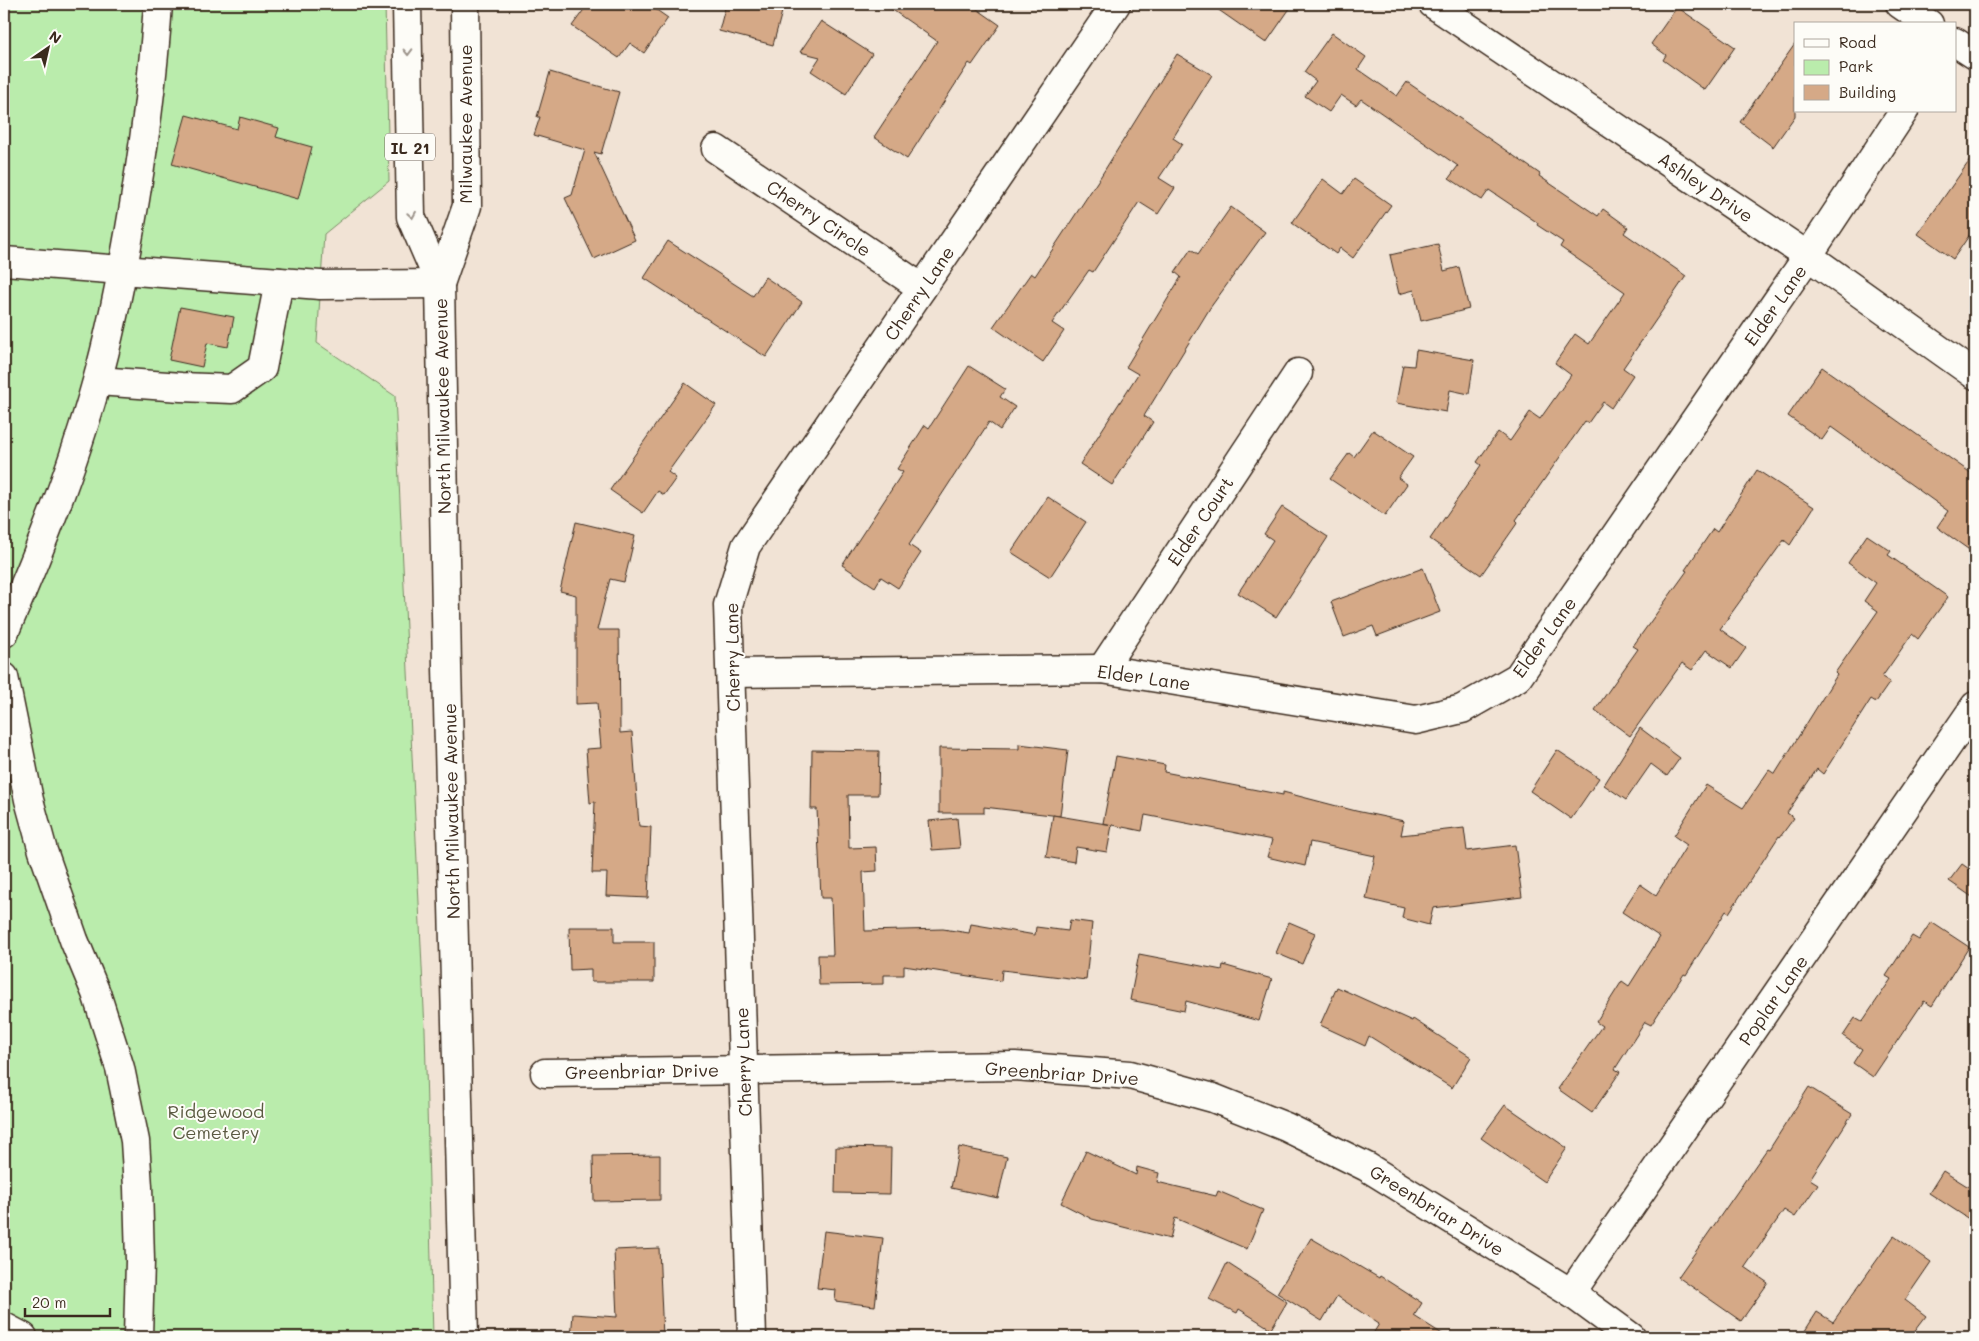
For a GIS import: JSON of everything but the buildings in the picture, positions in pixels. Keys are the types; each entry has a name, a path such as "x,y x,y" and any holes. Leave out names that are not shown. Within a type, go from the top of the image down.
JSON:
{"street":[{"path":"143,4 154,56"},
{"path":"4,633 37,559 61,496 98,381 122,271 140,168 154,56 158,4"},
{"name":"IL 21","path":"407,4 411,218 440,284"},
{"name":"Milwaukee Avenue","path":"440,284 467,206 465,4"},
{"name":"Cherry Lane","path":"752,1337 732,673 728,605 746,546 1116,4"},
{"name":"Ashley Drive","path":"1433,4 1808,256 1975,375"},
{"path":"1900,4 1926,22"},
{"path":"1956,43 1975,55"},
{"name":"Elder Lane","path":"732,673 1102,669 1416,720 1462,709 1518,677 1808,256 1903,112"},
{"name":"Cherry Circle","path":"716,149 922,288"},
{"path":"4,261 320,285 440,284"},
{"path":"98,381 232,389 262,368 279,282"},
{"name":"North Milwaukee Avenue","path":"440,284 464,1337"},
{"name":"Elder Court","path":"1102,669 1298,373"},
{"path":"4,677 29,800 43,852 74,940 109,1029 126,1095 135,1141 138,1187 140,1261 138,1337"},
{"name":"Poplar Lane","path":"1570,1294 1975,706"},
{"name":"Greenbriar Drive","path":"545,1073 1015,1066 1130,1075 1212,1098 1286,1127 1367,1167 1570,1294 1631,1337"},
{"path":"4,1327 23,1337"}],"green space":[{"name":"Ridgewood Cemetery","path":"4,4 385,4 389,181 324,234 317,343 395,396 425,1030 433,1337 4,1337"}]}
